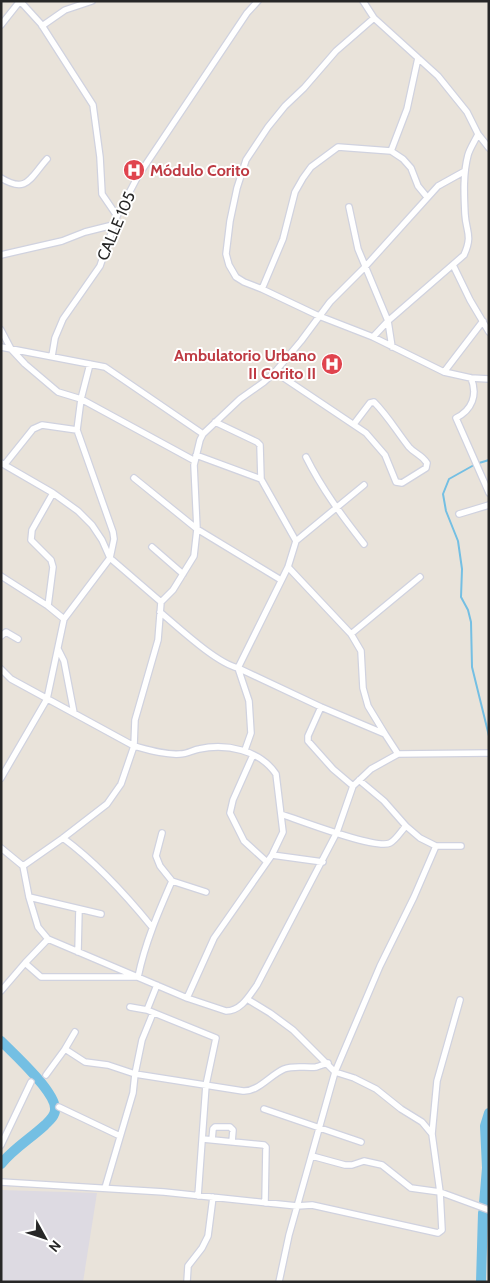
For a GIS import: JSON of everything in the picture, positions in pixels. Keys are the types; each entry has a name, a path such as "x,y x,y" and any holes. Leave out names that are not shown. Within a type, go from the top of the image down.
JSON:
{"street":[{"path":"1,26 20,1 42,26 93,105 100,157 102,194 117,216"},
{"path":"42,26 65,10 92,1"},
{"name":"CALLE 105","path":"52,356 54,338 63,319 100,266 117,216 144,168 247,13 258,1"},
{"path":"363,1 374,18 438,76 467,112 478,134 489,148"},
{"path":"374,18 336,51 304,88 285,106 246,160 237,188 230,221 226,254 229,265 236,276 244,282 319,316 373,336 444,372 472,378 489,379"},
{"path":"391,151 407,109 418,58"},
{"path":"373,336 464,255 470,244 465,216 464,180 468,154 478,134"},
{"path":"262,289 283,239 296,192 311,167 338,147 391,151 403,159 410,168 418,186 427,197"},
{"path":"1,178 13,185 20,186 26,183 47,159"},
{"path":"23,866 107,804 122,784 134,746 135,720 158,640 162,602 174,590 194,556 197,529 196,458 203,434 240,399 275,372 330,302 364,268 427,197 438,186 465,171"},
{"path":"348,207 364,268 388,321 392,347"},
{"path":"1,255 62,241 85,232 113,226"},
{"path":"453,265 470,300 489,332"},
{"path":"444,372 483,322"},
{"path":"1,330 11,349 25,364 58,392 81,399 196,458 261,479"},
{"path":"1,347 105,367 203,434"},
{"path":"1,778 48,699 64,619 110,558 114,532 77,430 81,399 90,364"},
{"path":"275,372 366,433 381,449 396,482 402,483 426,468 427,464 422,456 412,450 388,417 374,402 370,403 354,424"},
{"path":"472,378 476,388 473,400 468,410 456,418 489,493"},
{"path":"215,422 260,445 261,479 296,541"},
{"path":"77,430 42,425 33,429 3,463 53,493 78,511 92,525 102,540 110,558 162,602"},
{"path":"306,457 318,481 364,544"},
{"path":"134,478 197,529 282,580"},
{"path":"245,750 251,733 249,701 238,668 288,567 296,541 364,485"},
{"path":"48,606 53,567 51,560 30,540 32,530 53,493"},
{"path":"459,514 489,505"},
{"path":"152,547 184,574"},
{"path":"288,567 352,634 361,651 363,688 368,706 398,754"},
{"path":"1,576 48,606 64,619"},
{"path":"352,634 420,577"},
{"path":"160,612 197,643 230,666 385,734"},
{"path":"1,636 6,632 18,639"},
{"path":"58,649 64,661 74,713"},
{"path":"1,669 11,679 134,746 154,752 181,754 200,749 222,747 245,750 272,768 276,774 284,832 268,862 214,938 187,998"},
{"path":"321,707 308,740 333,769 352,786"},
{"path":"1,848 23,866 29,897 38,927 48,939 187,998 231,1011 238,1008 247,999 323,862 337,832 352,786 371,769 398,754 489,753"},
{"path":"253,755 233,800 230,813 244,841 268,862"},
{"path":"359,780 384,801 406,826 420,838 436,846 461,846"},
{"path":"281,814 362,841 388,844 406,826"},
{"path":"162,833 156,856 160,866 172,881 206,892"},
{"path":"63,838 84,854 137,908 152,927"},
{"path":"279,1282 297,1206 335,1072 380,966 414,897 436,846"},
{"path":"272,855 323,862"},
{"path":"138,977 152,927 172,881"},
{"path":"29,897 101,914"},
{"path":"78,952 79,909"},
{"path":"1,991 48,939"},
{"path":"25,963 40,977 138,977"},
{"path":"147,1010 157,985"},
{"path":"247,999 270,1013 292,1030 328,1063 335,1072 354,1078 376,1089 401,1109 422,1122 432,1134"},
{"path":"1,1182 105,1188 312,1206 438,1233 442,1230 440,1192 432,1134 436,1081 460,1000"},
{"path":"130,1007 147,1010 216,1038 206,1085 204,1139 198,1196"},
{"path":"105,1188 133,1093 142,1040 153,1013"},
{"path":"46,1075 75,1032"},
{"path":"65,1049 85,1062 108,1065 135,1074 250,1092 286,1068 316,1066 328,1063"},
{"path":"1,1145 31,1082"},
{"path":"59,1107 120,1136"},
{"path":"264,1109 361,1142"},
{"path":"212,1140 215,1126 230,1127 233,1130 232,1142"},
{"path":"204,1139 266,1146 265,1203"},
{"path":"312,1156 352,1165 364,1161 382,1165 411,1188 440,1192 489,1210"},
{"path":"187,1282 188,1266 202,1248 208,1236 213,1197"}],"shaded area":[{"path":"1,1190 97,1193 83,1282 1,1282"}],"waterway":[{"path":"479,463 489,460"},
{"path":"474,465 449,479 443,494 446,511 458,541 462,569 461,597 468,610 471,622 472,667 489,736"},
{"path":"1,1041 42,1084 54,1103 55,1110 48,1122 11,1153 1,1164"},
{"path":"484,1204 487,1168 485,1126 489,1113"},
{"path":"481,1282 483,1213"}],"place":[{"name":"Módulo Corito","path":"134,170"},
{"name":"Ambulatorio Urbano II Corito II","path":"332,364"}]}
